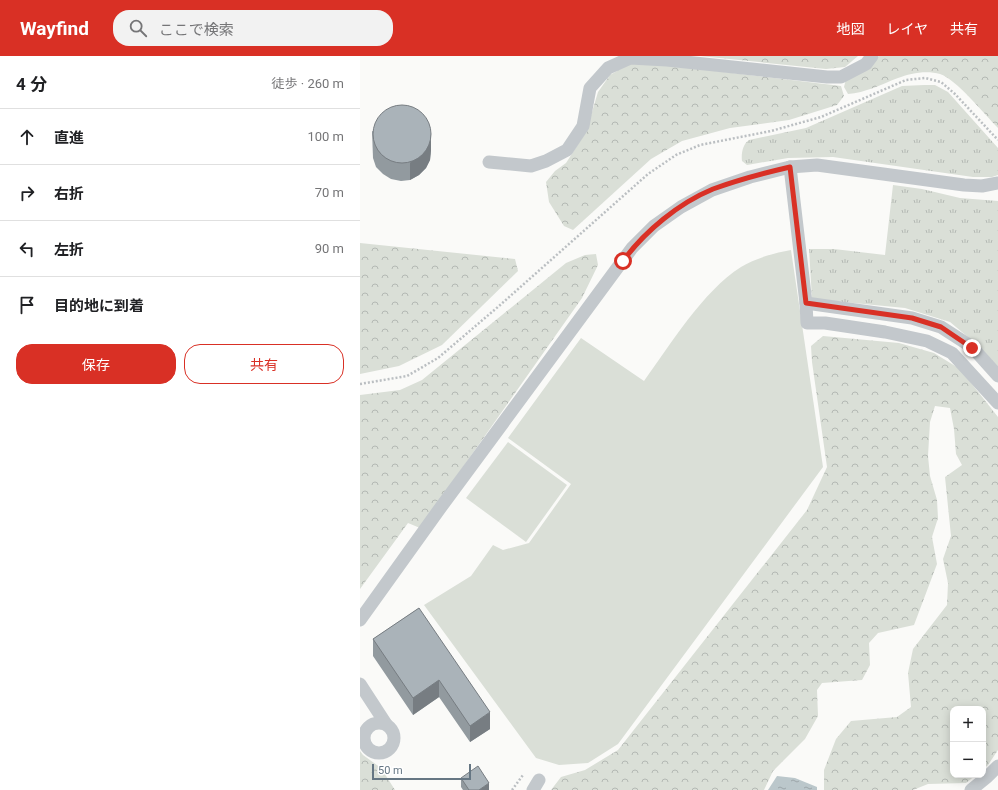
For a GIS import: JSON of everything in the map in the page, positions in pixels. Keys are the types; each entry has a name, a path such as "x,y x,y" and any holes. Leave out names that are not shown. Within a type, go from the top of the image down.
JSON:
{"street":[{"path":"489,162 531,166 546,161 567,150 582,126 590,88 608,68 630,58 667,60 827,77 841,77 866,64 872,56"},
{"path":"360,620 632,248 654,226 681,207 712,190 750,177 790,167 817,165 964,185 982,186 998,183"},
{"path":"790,167 807,323 825,322 927,341 952,353 998,403"},
{"path":"806,303 912,318 941,327 972,348 998,376"},
{"path":"360,684 386,724"},
{"path":"971,790 998,766"}],"path":[{"path":"512,790 522,775"}],"green space":[{"path":"700,56 858,56 845,67 826,69"},
{"path":"879,56 998,56 998,128 954,83 947,77 940,74 924,72 908,75 867,90 848,94 844,87 846,79 869,69"},
{"path":"631,63 656,64 841,86 844,96 837,105 789,120 730,128 682,141 651,159 573,230 564,226 549,202 546,182 555,171 566,163 586,132 598,92 610,75"},
{"path":"935,85 948,92 998,148 998,175 992,177 973,177 833,157 788,158 747,165 742,161 743,149 749,140 806,128 902,86"},
{"path":"893,185 922,189 960,198 998,201 998,367 981,348 950,322 905,308 812,299 809,249 834,249 885,255"},
{"path":"360,243 515,259 518,271 442,345 399,366 360,374"},
{"path":"791,250 823,467 618,744 588,763 559,765 536,758 424,605 471,576 493,545 503,550 529,543 571,484 508,438 581,338 644,381 700,304 727,277 741,267 759,258"},
{"path":"596,254 598,265 582,298 420,528 408,523 360,589 360,395 400,390 422,380 566,263 585,255"},
{"path":"823,336 899,343 934,353 960,369 998,417 998,750 986,767 986,706 950,706 950,778 972,778 966,783 928,784 913,790 824,790 824,770 836,739 851,721 897,717 911,707 908,673 913,649 947,605 948,583 943,559 951,536 945,477 962,465 956,454 954,429 950,408 935,406 930,422 928,456 930,476 937,500 938,518 932,537 937,564 914,625 878,633 869,643 870,665 862,680 822,683 817,690 818,716 805,739 773,771 764,790 551,790 561,777 585,770 618,750 807,510 827,467 811,346"},
{"path":"508,442 567,485 526,542 466,498"},
{"path":"360,751 363,755 381,768 395,790 360,790"}],"water":[{"path":"777,776 795,778 817,787 817,790 768,790"}],"building":[{"path":"396,105 408,105 418,109 427,118 431,128 431,140 423,155 408,163 396,163 386,159 377,150 373,140 373,128 377,118 386,109"},
{"path":"419,608 490,712 470,726 439,680 413,698 373,639"},
{"path":"478,766 489,783 479,790 469,790 461,778"}],"route":[{"path":"623,261 632,248 654,226 681,207 712,190 750,177 790,167 806,303 912,318 941,327 972,348"}]}
